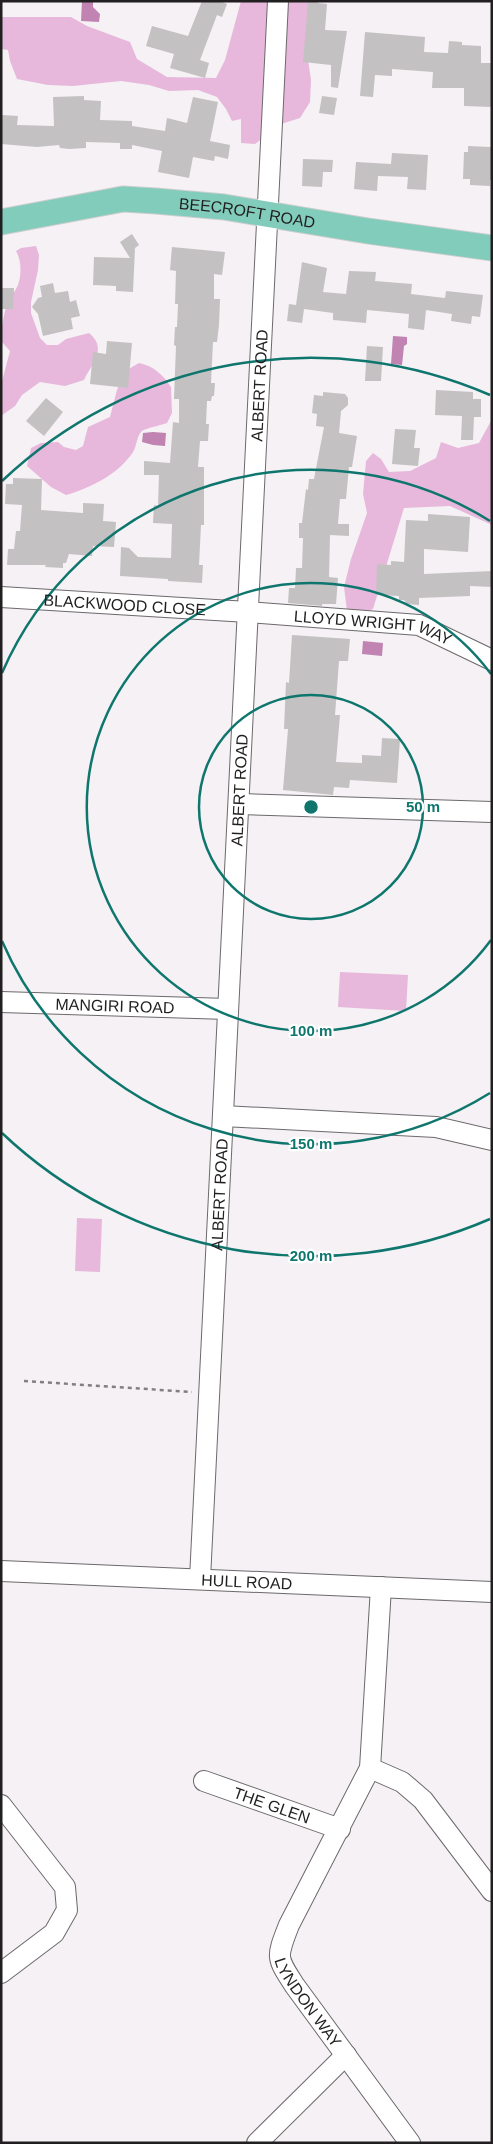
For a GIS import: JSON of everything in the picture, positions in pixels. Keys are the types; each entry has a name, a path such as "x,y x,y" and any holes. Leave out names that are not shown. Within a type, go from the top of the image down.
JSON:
{"main road":[{"name":"BEECROFT ROAD","path":"1,222 123,199 224,207 368,231 492,248"}],"street":[{"name":"ALBERT ROAD","path":"200,1579 278,1"},
{"name":"BLACKWOOD CLOSE","path":"1,597 248,612"},
{"name":"LLOYD WRIGHT WAY","path":"248,612 418,625 492,660"},
{"path":"239,804 492,812"},
{"name":"MANGIRI ROAD","path":"1,1002 228,1009"},
{"path":"223,1116 436,1127 492,1140"},
{"name":"HULL ROAD","path":"1,1570 492,1592"},
{"name":"LYNDON WAY","path":"381,1587 370,1768 289,1925 280,1947 279,1962 410,2143"},
{"path":"370,1768 402,1782 423,1800 492,1891"},
{"name":"THE GLEN","path":"204,1781 340,1829"},
{"path":"1,1805 65,1887 67,1910 54,1933 1,1973"},
{"path":"257,2143 346,2055"}],"path":[{"path":"24,1381 210,1393"}],"shaded area":[{"path":"82,1 93,1 93,7 100,14 99,22 81,21"},
{"path":"241,1 319,1 312,11 307,53 311,80 310,102 300,118 284,123 255,144 241,143 241,119 232,121 217,97 198,90 169,91 149,85 121,81 73,86 48,85 17,79 8,50 1,49 1,17 71,17 87,26 130,42 137,59 167,77 216,78 225,60"},
{"path":"36,246 39,255 38,270 31,302 31,313 40,338 47,345 58,345 66,339 89,333 95,339 98,350 97,356 84,380 65,386 40,382 22,395 15,406 1,416 1,385 10,351 1,341 2,330 7,304 10,296 16,289 20,275 20,265 16,251 21,248"},
{"path":"393,336 407,337 402,365 391,364"},
{"path":"139,363 149,366 158,372 171,387 172,413 167,423 142,431 133,452 125,462 110,475 93,485 66,495 51,487 27,466 31,448 41,443 58,442 64,447 76,450 83,446 88,427 110,417 117,390 125,371"},
{"path":"492,419 492,525 450,506 404,508 373,609 359,614 347,611 344,587 351,559 367,513 363,494 366,461 373,453 381,459 389,472 410,471 436,458 441,442 458,448 479,443"},
{"path":"143,433 166,433 165,446 142,442"},
{"path":"363,641 383,643 382,656 362,654"},
{"path":"340,972 408,975 406,1011 338,1007"},
{"path":"77,1218 102,1219 100,1272 75,1271"}],"building":[{"path":"202,1 220,1 227,4 222,17 217,15 200,60 209,63 205,78 170,68 174,54 146,46 152,26 188,36"},
{"path":"308,2 327,4 325,30 347,31 338,88 331,87 331,65 303,62"},
{"path":"365,32 425,37 424,52 448,53 449,41 462,42 462,45 481,46 481,63 492,63 491,107 464,106 464,88 432,88 433,72 392,69 392,76 375,75 373,97 360,96"},
{"path":"84,96 84,100 101,101 100,120 132,121 132,126 165,131 167,118 187,123 193,97 218,102 210,141 230,145 228,159 215,156 214,161 193,157 189,178 158,172 162,151 132,145 132,149 120,149 120,143 86,142 86,148 69,149 60,148 59,145 37,147 1,144 2,115 18,116 17,125 54,126 53,97"},
{"path":"322,96 337,98 334,115 319,113"},
{"path":"468,146 491,147 492,180 490,180 490,186 470,185 470,179 463,179 464,152 468,152"},
{"path":"392,153 428,155 426,190 407,189 408,177 378,176 377,191 354,189 356,162 391,164"},
{"path":"303,159 333,160 332,172 323,172 322,187 302,186"},
{"path":"132,234 139,245 135,248 133,292 116,291 116,286 93,285 94,257 130,258 120,242"},
{"path":"172,247 225,252 222,275 214,274 214,299 220,299 217,342 213,342 211,383 215,383 214,396 212,396 211,401 207,401 206,424 209,424 208,441 200,441 198,467 204,467 204,525 201,525 199,565 203,565 202,583 120,576 121,547 129,548 138,557 171,558 172,524 153,523 154,505 158,506 159,475 144,475 144,461 170,463 173,422 179,423 179,399 174,399 176,346 174,345 178,304 175,304 176,271 170,270"},
{"path":"302,262 327,268 323,292 346,294 349,271 376,272 375,281 412,284 411,294 445,298 446,291 483,295 480,317 472,316 471,324 451,321 452,314 426,310 424,330 408,328 409,314 367,310 366,323 333,320 333,313 304,309 302,323 287,321 289,304 296,305"},
{"path":"53,283 55,293 68,291 70,302 76,300 80,316 71,318 73,329 43,336 38,314 32,307 38,298 42,297 40,286"},
{"path":"1,288 14,288 13,309 1,309"},
{"path":"107,341 132,343 128,388 90,384 93,352 106,354"},
{"path":"367,346 383,347 381,381 365,381"},
{"path":"436,390 473,392 473,399 481,399 481,417 474,417 473,440 461,440 462,416 435,415"},
{"path":"323,392 345,394 348,398 348,405 341,411 339,433 357,436 352,467 349,467 346,499 340,499 338,524 349,524 349,536 330,535 329,577 338,578 336,604 322,604 322,606 288,603 289,588 295,588 296,568 302,568 303,538 299,538 299,523 302,523 309,479 314,479 324,427 316,426 317,414 312,413 314,395 323,396"},
{"path":"46,398 63,412 44,436 26,421"},
{"path":"395,429 416,430 414,448 420,448 418,466 392,464"},
{"path":"13,478 42,479 41,510 83,513 83,503 104,504 103,521 116,522 114,547 93,546 92,556 69,554 66,563 63,563 63,568 45,567 46,565 7,565 8,549 14,549 16,531 20,531 22,505 5,504 6,484 13,484"},
{"path":"428,514 470,517 468,552 424,549 424,574 492,571 492,587 470,586 470,596 419,598 419,605 407,604 404,600 399,600 399,596 376,595 377,564 391,565 391,561 404,562 406,520 428,521"},
{"path":"292,635 350,639 348,661 339,661 335,715 340,715 336,762 362,763 362,755 381,756 382,738 400,739 397,783 350,780 349,788 334,787 333,795 283,790 288,729 284,729 286,682 289,683"}]}
